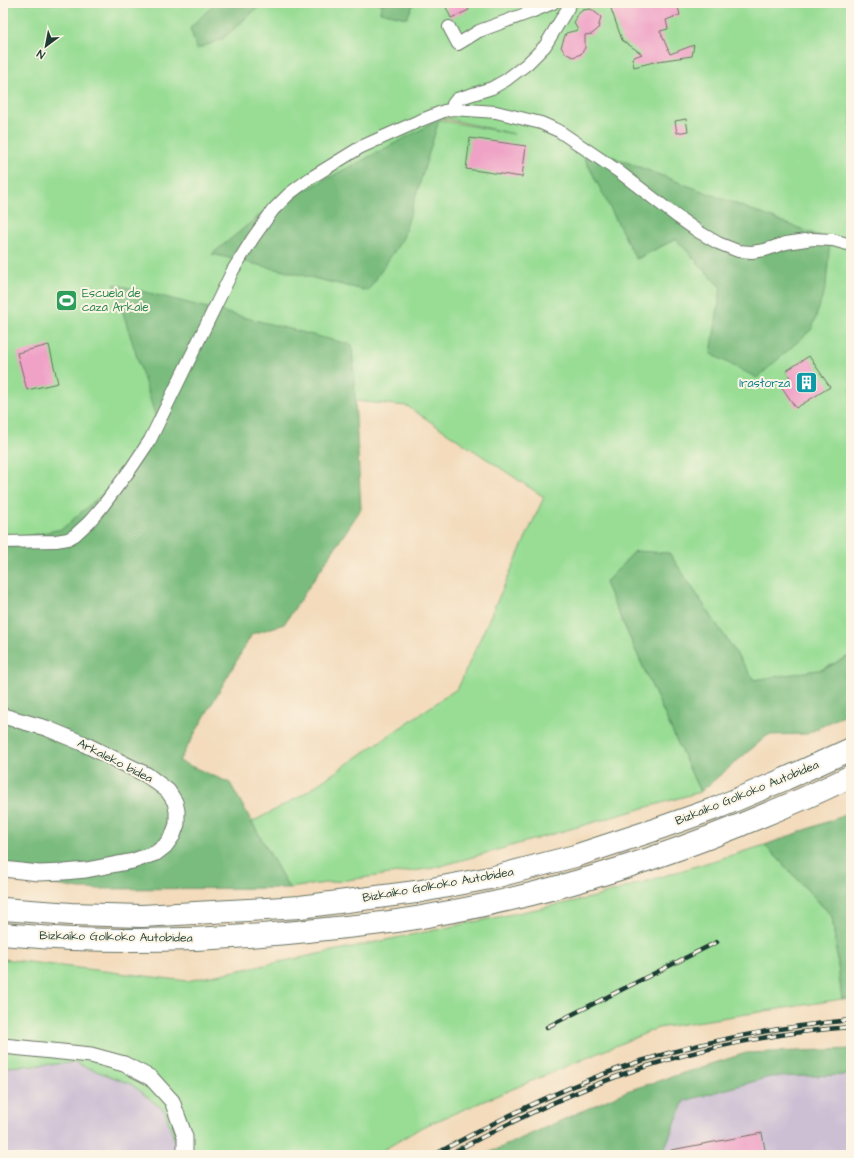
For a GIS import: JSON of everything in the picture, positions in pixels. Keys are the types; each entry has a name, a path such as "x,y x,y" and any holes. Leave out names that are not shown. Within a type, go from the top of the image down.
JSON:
{"highway":[{"name":"Bizkaiko Golkoko Autobidea","path":"3,909 71,914 142,916 300,908 416,892 490,878 575,856 647,833 719,807 851,749"},
{"name":"Bizkaiko Golkoko Autobidea","path":"3,934 72,939 144,940 222,937 322,930 378,924 428,916 503,901 620,869 696,843 773,812 851,776"}],"street":[{"path":"450,27 458,44 480,31 553,3"},
{"path":"453,109 453,104 457,99 492,88 506,80 527,64 545,46 571,3"},
{"path":"3,542 56,541 68,539 75,535 89,522 102,507 150,440 237,264 273,210 289,194 309,179 361,147 444,111 453,109 496,112 541,123 559,131 618,171 699,232 718,243 738,251 752,252 766,250 786,243 812,239 833,240 851,246"},
{"name":"Arkaleko bidea","path":"3,716 46,728 82,743 147,775 168,791 175,802 177,811 177,824 165,846 156,853 133,861 86,870 64,872 39,873 3,869"},
{"path":"3,1046 91,1055 124,1064 151,1078 172,1101 185,1137 185,1155"}],"shaded area":[{"path":"75,1063 131,1084 165,1111 179,1155 3,1155 3,1067"},
{"path":"851,1075 851,1155 662,1155 684,1101 770,1077"}],"green space":[{"path":"3,3 215,3 190,28 222,39 263,3 382,3 381,12 406,18 414,3 851,3 851,655 819,671 754,680 669,553 605,583 700,792 434,868 289,888 252,822 299,797 458,688 544,497 407,406 355,401 352,345 156,418 127,468 88,519 60,538 3,541","holes":["443,118 514,134 440,120","439,121 213,254 264,212","584,157 812,329 712,354 721,288 676,239 637,259"]},
{"path":"215,3 263,3 222,39 197,49 190,28"},
{"path":"382,3 414,3 407,18 380,12"},
{"path":"439,120 403,238 368,291 212,254 264,212"},
{"path":"592,149 830,240 826,286 812,329 757,378 711,354 721,288 676,239 636,259 584,157"},
{"path":"114,284 352,345 361,509 284,624 252,634 179,761 230,783 289,888 80,889 3,876 3,541 62,529 114,484 157,421"},
{"path":"635,551 669,553 754,680 824,669 851,655 851,711 807,734 768,735 700,792 605,583"},
{"path":"851,810 851,999 842,999 832,916 765,845 840,817"},
{"path":"765,845 832,916 842,999 658,1028 422,1127 375,1155 179,1155 165,1111 131,1084 75,1063 3,1067 3,959 187,981 595,897"},
{"path":"851,1049 851,1075 770,1077 684,1101 662,1155 484,1155 627,1091 746,1053"}],"building":[{"path":"444,3 466,3 469,10 451,18"},
{"path":"609,3 677,3 680,15 666,20 668,29 660,31 670,54 694,45 692,56 658,61 634,67 632,58 642,54 622,40"},
{"path":"591,9 601,17 598,29 592,34 585,35 585,48 581,54 573,57 565,53 561,47 566,33 578,30 574,23 578,14 583,10"},
{"path":"686,119 688,131 677,133 675,121"},
{"path":"470,138 526,146 522,177 466,169"},
{"path":"49,345 58,383 27,390 17,353"},
{"name":"Irastorza","path":"809,356 830,387 796,408 781,386 791,379 786,371"},
{"path":"762,1133 766,1155 672,1155 671,1150"}],"railway":[{"path":"547,1027 717,942"},
{"path":"434,1155 559,1092 638,1062 690,1047 743,1035 797,1026 851,1020"},
{"path":"448,1155 520,1118 594,1085 669,1059 720,1046 772,1036 851,1027"}],"place":[{"name":"Escuela de caza Arkale","path":"66,300"},
{"name":"Irastorza","path":"806,383"}]}
